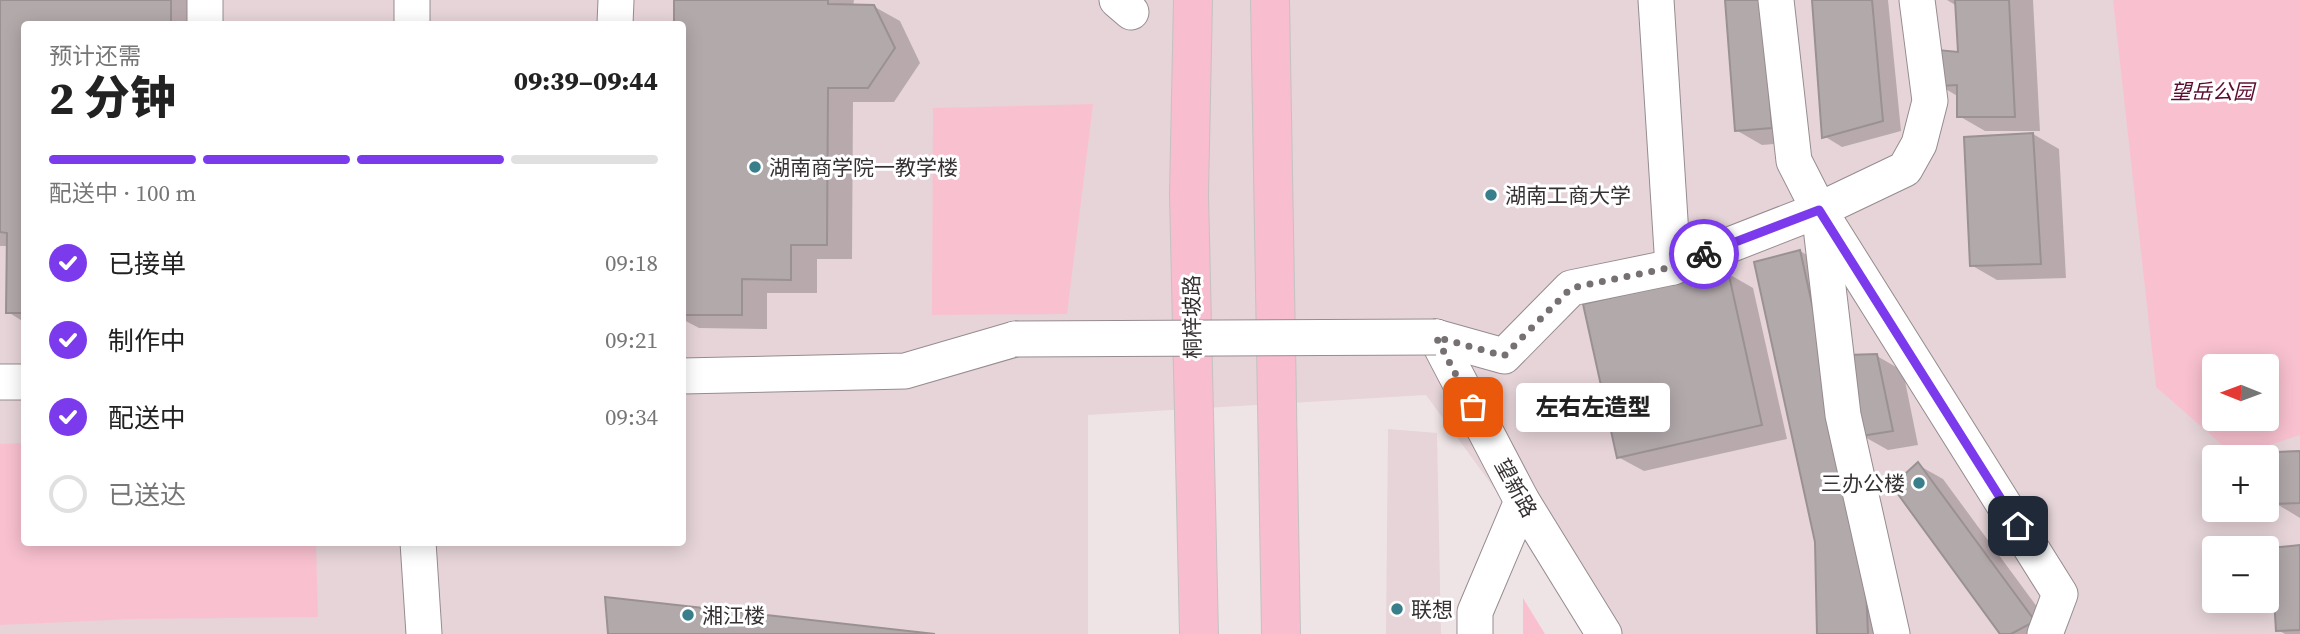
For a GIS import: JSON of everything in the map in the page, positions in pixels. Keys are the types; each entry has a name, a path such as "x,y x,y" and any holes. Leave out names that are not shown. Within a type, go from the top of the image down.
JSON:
{"main road":[{"name":"桐梓坡路","path":"1193,0 1189,194 1199,634"},
{"path":"1270,0 1281,634"}],"street":[{"path":"205,0 205,21"},
{"path":"412,0 412,21"},
{"path":"615,21 616,0"},
{"path":"1656,0 1673,267"},
{"path":"1776,0 1794,161 1819,210 2060,594 2045,634"},
{"path":"686,376 905,371 1014,340 1436,337 1504,356 1571,288 1673,267 1819,210 1905,169 1919,144 1930,101 1917,0"},
{"path":"1819,210 1843,415 1892,634"},
{"name":"望新路","path":"1436,337 1522,501 1604,634"},
{"path":"0,382 21,382"},
{"path":"1475,634 1475,612 1522,501"},
{"path":"418,546 424,634"}],"shaded area":[{"name":"湖南工商大学","path":"0,0 2300,0 2300,634 1588,634 1519,522 1426,395 1088,415 1088,634 0,634"},
{"path":"1388,429 1437,433 1441,634 1386,634"}],"green space":[{"name":"望岳公园","path":"2113,0 2300,0 2300,435 2269,445 2222,445 2206,431 2279,431 2279,354 2202,354 2202,427 2156,387"},
{"path":"1093,104 1067,314 932,315 933,108"},
{"path":"21,443 21,546 316,546 318,617 132,619 0,625 0,444"},
{"path":"1523,598 1545,634 1523,634"}],"building":[{"path":"0,0 171,0 171,21 21,21 21,313 6,313 7,233 0,232"},
{"name":"湖南商学院一教学楼","path":"674,0 828,0 828,4 874,5 895,48 868,88 828,88 827,245 791,245 791,280 742,279 742,315 686,315 686,21 674,21"},
{"path":"1725,0 1762,0 1772,128 1735,131"},
{"path":"1812,0 1872,0 1883,121 1822,138"},
{"path":"1955,0 2009,0 2015,117 1957,117 1957,85 1938,86 1938,50 1958,52"},
{"path":"2033,133 2041,264 1970,266 1964,137"},
{"path":"1800,250 1864,538 1868,634 1817,634 1815,542 1754,262"},
{"path":"1728,271 1762,425 1617,458 1583,304"},
{"path":"1877,354 1893,431 1861,436 1847,355"},
{"path":"2300,451 2300,503 2279,504 2279,452"},
{"path":"1918,462 2035,621 2011,634 2000,634 1892,486"},
{"path":"2300,545 2300,630 2276,631 2275,613 2279,613 2279,547"},
{"name":"湘江楼","path":"605,597 935,634 608,634"}],"way so far":[{"path":"1473,407 1436,337 1504,356 1571,288 1673,267 1704,254"}],"place":[{"name":"湖南商学院一教学楼","path":"755,167"},
{"name":"湖南工商大学","path":"1491,195"},
{"name":"左右左造型","path":"1473,407"},
{"name":"三办公楼","path":"1919,483"},
{"name":"联想","path":"1397,609"},
{"name":"湘江楼","path":"688,615"}],"route":[{"path":"1704,254 1819,210 2018,526"}]}
